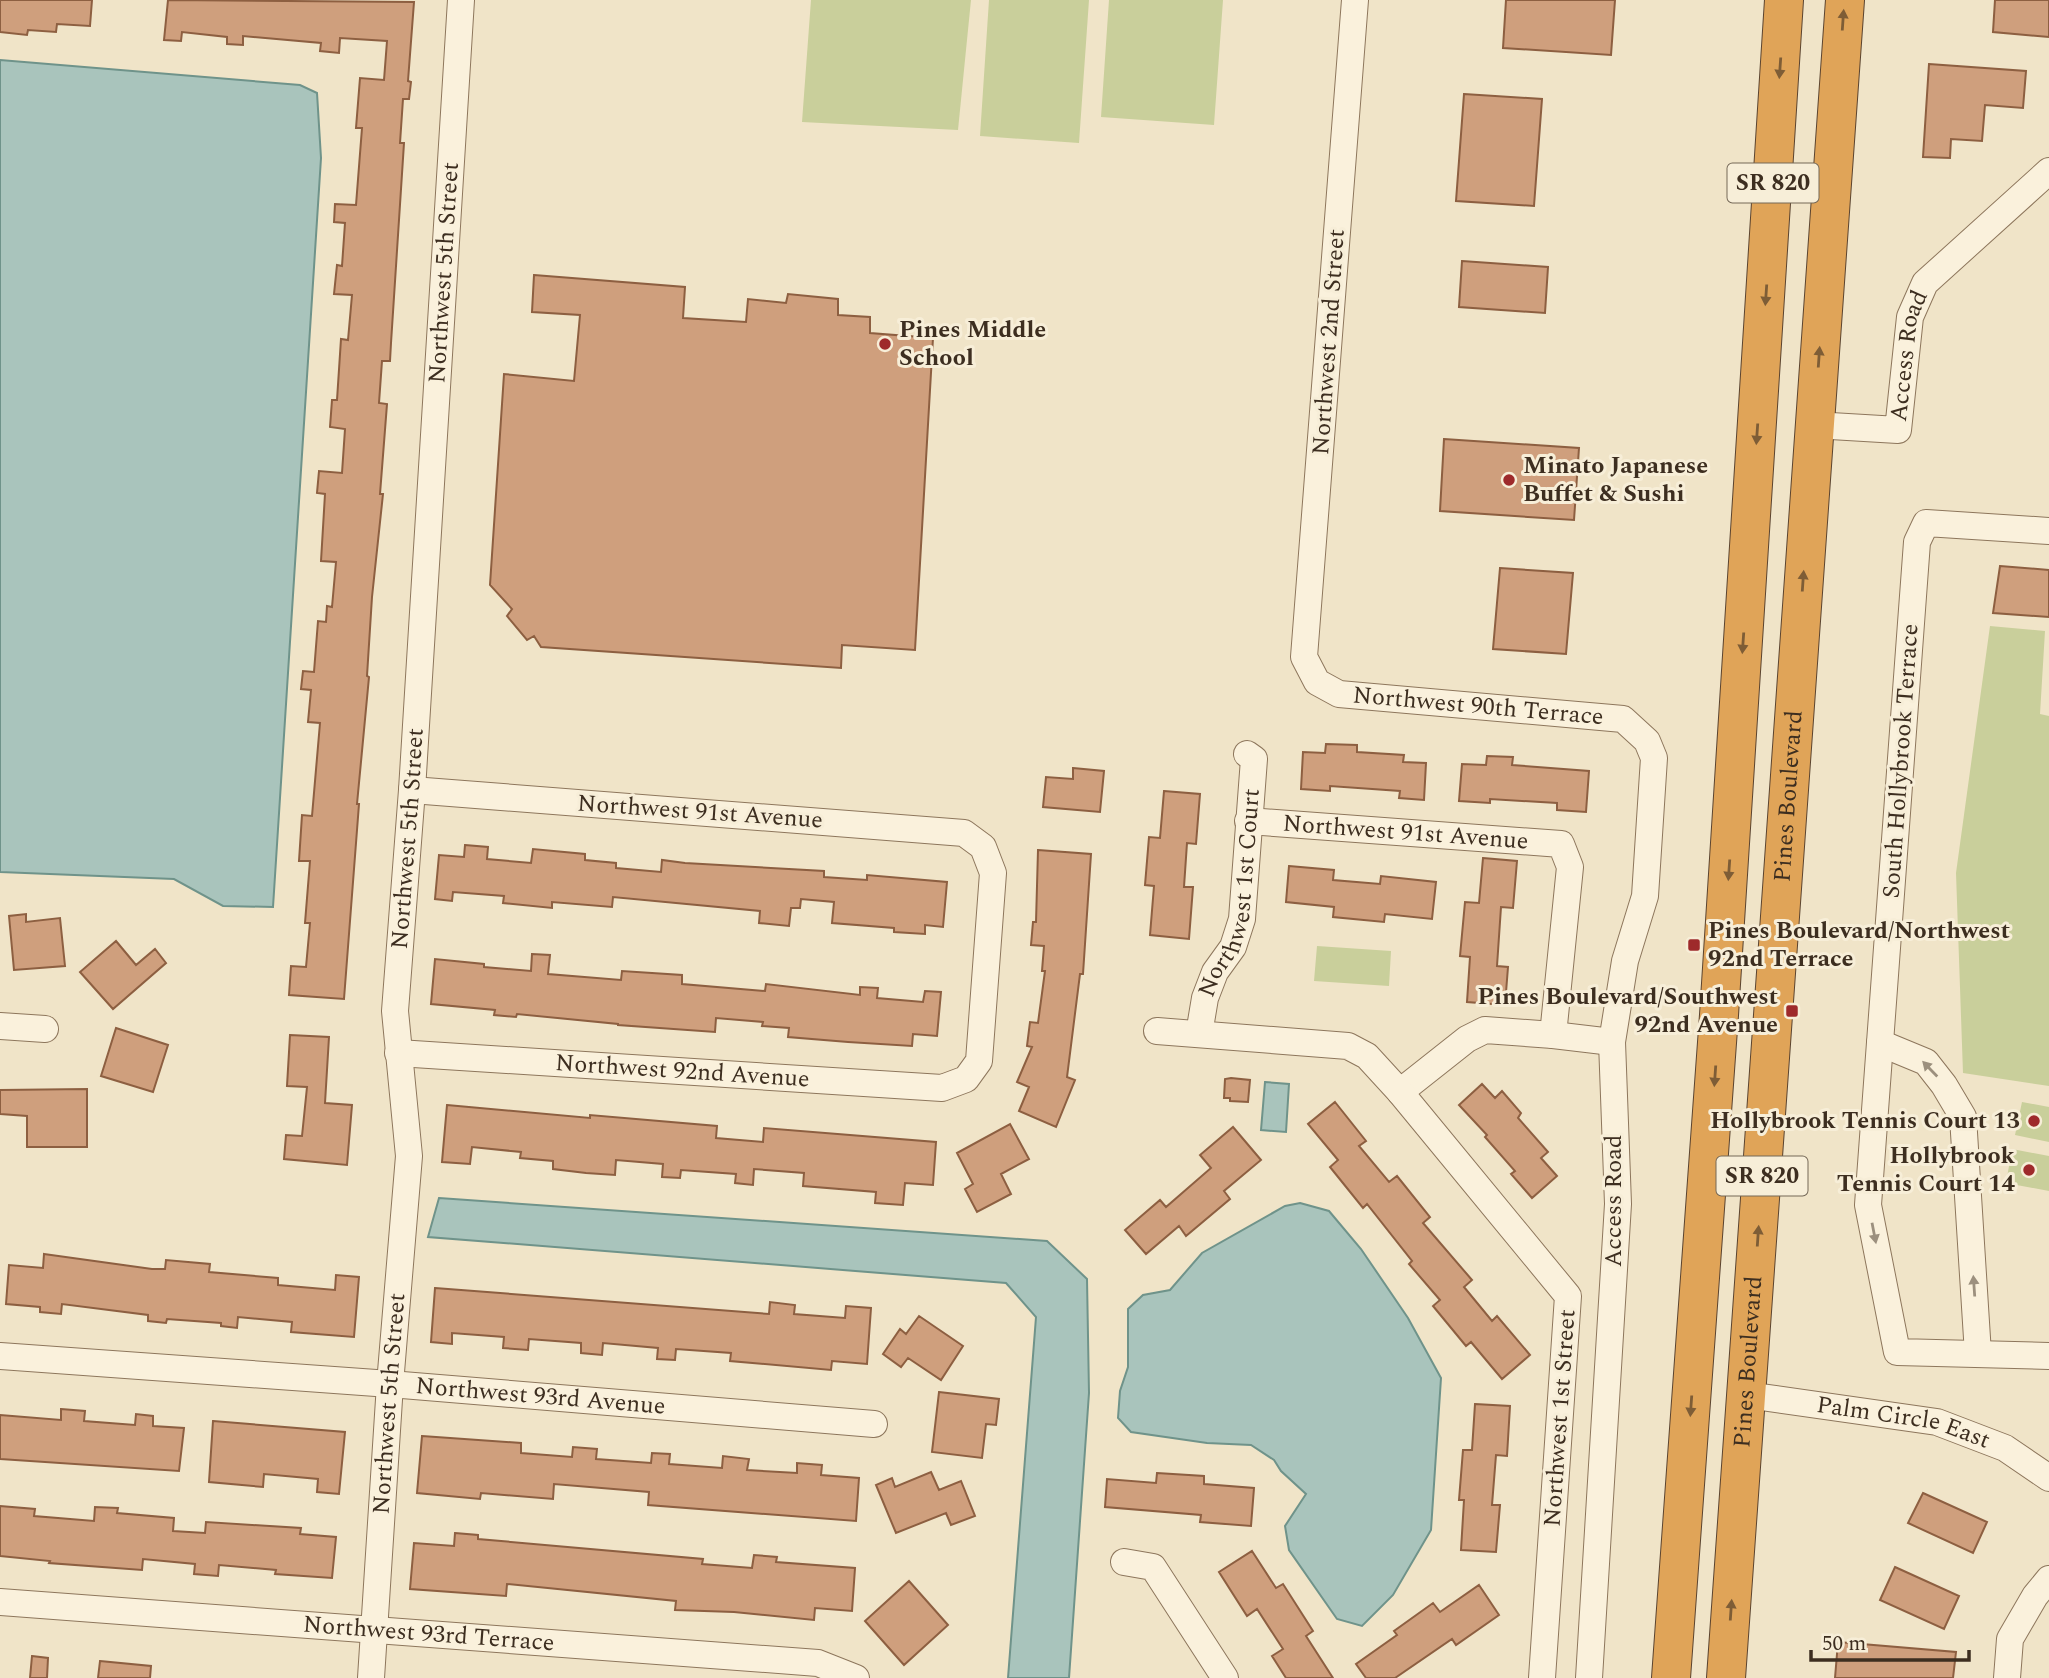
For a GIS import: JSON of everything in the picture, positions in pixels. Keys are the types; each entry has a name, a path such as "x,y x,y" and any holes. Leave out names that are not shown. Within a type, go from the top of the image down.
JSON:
{"highway":[{"name":"SR 820","path":"1671,1678 1702,1264 1784,0"},
{"name":"Pines Boulevard","path":"1726,1678 1845,0"},
{"path":"1748,575 1772,600 1777,613 1780,637 1759,892 1759,929 1778,954"},
{"path":"1702,1264 1719,1378 1729,1390 1747,1395"}],"street":[{"name":"Northwest 5th Street","path":"371,1678 390,1384 409,1156 396,1010 461,0"},
{"name":"Northwest 2nd Street","path":"1317,682 1304,657 1355,0"},
{"name":"Access Road","path":"1814,425 1898,430 1910,317 1925,283 2049,171"},
{"name":"South Hollybrook Terrace","path":"2049,531 1926,523 1917,542 1868,1205 1896,1352 2049,1356"},
{"name":"Northwest 90th Terrace","path":"1317,682 1339,694 1623,719 1639,732"},
{"name":"Access Road","path":"1589,1678 1618,1204 1612,1102 1612,1042 1625,961 1645,896 1654,758 1647,741 1639,732"},
{"name":"Northwest 1st Court","path":"1199,1034 1205,998 1215,972 1233,947 1242,919 1254,759 1248,754"},
{"name":"Northwest 91st Avenue","path":"412,790 964,833 984,847 993,873 979,1061 966,1079"},
{"name":"Northwest 91st Avenue","path":"1248,821 1562,844 1570,867 1553,1035"},
{"path":"0,1026 45,1029"},
{"path":"1157,1031 1348,1046 1367,1056 1401,1093 1466,1039 1485,1030 1612,1042"},
{"path":"1880,1043 1926,1062 1963,1117 1978,1354"},
{"name":"Northwest 92nd Avenue","path":"398,1053 942,1088 966,1079"},
{"name":"Northwest 1st Street","path":"1401,1093 1568,1296 1542,1678"},
{"name":"Northwest 93rd Avenue","path":"0,1356 390,1384 874,1424"},
{"name":"Palm Circle East","path":"1747,1395 1937,1422 2005,1448 2049,1478"},
{"path":"1124,1562 1153,1567 1213,1674"},
{"path":"2007,1678 2010,1639 2035,1596 2049,1579"},
{"name":"Northwest 93rd Terrace","path":"0,1602 818,1663 856,1678"}],"green space":[{"path":"811,0 971,0 958,130 802,122"},
{"path":"989,0 1089,0 1079,143 980,136"},
{"path":"1109,0 1223,0 1214,125 1101,117"},
{"path":"1990,626 2045,631 2040,714 2049,716 2049,1086 1963,1073 1956,873"},
{"path":"1317,946 1391,951 1389,986 1314,981"},
{"name":"Hollybrook Tennis Court 13","path":"2022,1102 2049,1107 2049,1142 2015,1135"},
{"name":"Hollybrook Tennis Court 14","path":"2012,1149 2049,1156 2049,1191 2006,1183"}],"water":[{"path":"0,60 300,85 317,93 321,158 273,907 223,906 174,879 0,872"},
{"path":"1265,1082 1289,1084 1286,1132 1261,1130"},
{"path":"439,1198 1047,1241 1087,1279 1089,1393 1069,1678 1008,1678 1036,1317 1006,1283 428,1237"},
{"path":"1300,1203 1329,1211 1361,1249 1408,1318 1441,1378 1431,1530 1393,1595 1362,1626 1337,1619 1289,1550 1285,1526 1306,1494 1281,1471 1274,1460 1251,1445 1207,1443 1131,1432 1118,1418 1120,1391 1128,1367 1128,1309 1143,1295 1170,1290 1202,1253 1285,1206"}],"building":[{"path":"0,0 92,0 90,26 57,24 56,32 28,30 27,35 0,32"},
{"path":"168,0 414,2 408,81 411,82 409,99 403,99 400,143 404,143 390,361 382,361 379,403 387,404 380,494 383,494 372,597 369,677 357,804 344,999 289,995 291,966 306,967 310,923 305,923 310,861 299,861 302,815 312,816 320,723 308,722 311,690 301,689 303,671 314,672 318,621 326,622 327,606 332,607 336,562 321,561 325,494 317,493 319,471 342,473 345,429 330,427 332,400 337,400 341,339 348,340 352,295 334,294 337,265 342,266 345,223 334,222 335,204 356,205 362,128 356,128 360,78 384,80 387,41 340,38 339,53 320,51 321,43 243,36 243,45 227,44 227,37 182,32 181,41 164,40"},
{"path":"1506,0 1615,0 1611,55 1503,48"},
{"path":"1995,0 2049,0 2049,37 1993,32"},
{"path":"1929,64 2026,71 2023,108 1985,105 1982,141 1951,139 1950,158 1923,157"},
{"path":"1464,94 1542,99 1534,206 1456,201"},
{"path":"1462,261 1548,267 1545,313 1459,307"},
{"name":"Pines Middle School","path":"534,275 685,287 683,318 746,322 748,299 786,303 788,294 838,299 838,315 870,317 870,333 933,338 915,650 842,645 841,668 541,647 534,636 527,640 507,616 512,609 490,585 504,374 574,381 580,315 532,312"},
{"name":"Minato Japanese Buffet & Sushi","path":"1444,439 1579,448 1574,520 1440,511"},
{"path":"2000,566 2049,570 2049,617 1993,613"},
{"path":"1500,568 1573,573 1566,654 1493,649"},
{"path":"1326,744 1357,745 1357,752 1404,755 1403,762 1426,763 1424,800 1399,798 1400,791 1330,786 1330,791 1301,789 1303,752 1325,753"},
{"path":"1487,756 1513,757 1512,765 1589,771 1586,812 1557,810 1557,803 1490,799 1490,803 1459,801 1462,764 1486,765"},
{"path":"1073,768 1104,771 1100,812 1043,807 1046,777 1073,779"},
{"path":"1164,791 1200,794 1196,844 1187,843 1184,887 1193,887 1189,939 1150,935 1154,886 1145,885 1149,837 1160,838"},
{"path":"465,845 488,847 487,859 531,863 533,849 585,854 585,860 616,863 616,868 661,872 662,860 824,871 824,877 867,880 867,875 947,882 943,927 925,925 925,934 894,932 894,928 832,923 834,902 801,899 800,908 791,908 789,926 759,923 760,911 613,897 612,907 552,902 552,908 503,903 504,896 453,892 452,901 435,899 439,855 464,857"},
{"path":"1038,850 1091,854 1083,974 1080,974 1067,1077 1075,1080 1056,1127 1019,1111 1029,1087 1017,1082 1032,1047 1027,1046 1030,1022 1038,1023 1045,971 1042,971 1044,946 1031,945 1033,922 1036,922"},
{"path":"1483,858 1517,861 1513,908 1501,907 1497,966 1508,967 1505,1005 1467,1002 1470,957 1460,956 1465,902 1479,903"},
{"path":"1289,866 1334,870 1333,880 1380,884 1381,876 1436,882 1432,919 1385,914 1384,922 1333,917 1334,907 1286,902"},
{"path":"26,914 26,922 60,918 65,966 14,970 9,916"},
{"path":"116,941 136,965 155,949 166,963 113,1009 80,972"},
{"path":"532,954 550,955 548,974 621,980 622,971 682,975 682,984 765,991 766,984 860,995 860,987 878,988 877,998 923,1002 925,991 941,992 937,1036 913,1034 912,1046 848,1042 788,1037 789,1028 762,1026 763,1022 716,1018 715,1032 517,1014 516,1017 494,1015 495,1010 431,1004 435,959 531,971"},
{"path":"116,1028 168,1045 153,1092 101,1076"},
{"path":"290,1035 329,1037 325,1103 352,1105 347,1165 284,1159 286,1135 302,1136 307,1087 287,1086"},
{"path":"1225,1079 1250,1080 1248,1102 1224,1098"},
{"path":"1482,1084 1495,1098 1502,1091 1521,1113 1518,1118 1548,1152 1541,1158 1557,1176 1532,1198 1511,1174 1515,1171 1485,1137 1487,1135 1459,1105"},
{"path":"87,1089 87,1147 27,1147 27,1116 0,1114 0,1090"},
{"path":"1335,1102 1366,1141 1359,1146 1389,1182 1397,1176 1430,1217 1423,1223 1472,1280 1464,1287 1492,1321 1497,1316 1530,1355 1502,1379 1471,1342 1466,1346 1433,1306 1440,1300 1409,1264 1412,1261 1367,1204 1363,1208 1330,1167 1338,1160 1308,1124"},
{"path":"447,1105 717,1126 716,1138 763,1142 764,1128 936,1142 933,1185 905,1183 903,1205 875,1203 876,1192 803,1186 804,1173 754,1169 753,1185 735,1183 736,1174 681,1170 680,1178 662,1177 663,1164 616,1160 615,1175 586,1173 553,1169 553,1161 520,1158 521,1152 472,1147 470,1164 442,1162"},
{"path":"1010,1124 1029,1159 1001,1174 1011,1194 977,1212 965,1189 973,1184 957,1153"},
{"path":"1233,1127 1261,1160 1224,1191 1230,1199 1186,1236 1179,1226 1146,1254 1125,1230 1160,1200 1166,1207 1211,1168 1200,1155"},
{"path":"44,1254 152,1269 165,1269 166,1260 210,1264 209,1272 278,1278 278,1285 335,1290 336,1275 359,1277 354,1337 291,1332 292,1322 238,1317 237,1328 221,1326 221,1323 167,1319 166,1323 148,1321 148,1315 62,1304 61,1314 40,1312 40,1307 6,1304 9,1265 43,1268"},
{"path":"435,1288 769,1314 770,1302 795,1305 794,1314 845,1318 846,1306 871,1308 867,1364 832,1361 831,1370 730,1361 731,1353 676,1349 675,1360 657,1359 658,1348 603,1343 602,1355 581,1353 581,1343 529,1339 528,1350 503,1348 504,1337 452,1333 452,1344 431,1342"},
{"path":"919,1316 963,1346 941,1380 908,1358 901,1367 883,1354 900,1329 906,1334"},
{"path":"939,1392 999,1399 996,1425 986,1424 982,1458 932,1452"},
{"path":"1475,1404 1510,1406 1507,1456 1496,1455 1492,1505 1500,1505 1496,1552 1461,1550 1464,1500 1459,1500 1463,1450 1472,1450"},
{"path":"61,1409 85,1411 84,1421 135,1425 136,1414 153,1416 153,1426 184,1428 179,1471 0,1459 0,1415 61,1420"},
{"path":"213,1421 345,1432 339,1494 317,1492 318,1479 264,1474 263,1487 209,1482"},
{"path":"422,1436 521,1443 521,1453 572,1457 573,1447 597,1449 596,1459 651,1463 652,1453 670,1454 669,1464 722,1468 723,1456 749,1459 747,1470 797,1473 797,1463 822,1465 821,1475 859,1478 856,1521 648,1505 649,1492 554,1484 553,1499 481,1493 480,1499 417,1493"},
{"path":"931,1472 939,1490 961,1481 975,1516 951,1525 946,1513 896,1533 876,1485 892,1478 895,1487"},
{"path":"1157,1473 1204,1476 1204,1484 1254,1488 1251,1526 1200,1522 1201,1515 1105,1507 1107,1479 1156,1483"},
{"path":"1923,1493 1987,1522 1973,1553 1908,1523"},
{"path":"0,1506 35,1509 34,1516 94,1521 95,1507 118,1508 117,1513 174,1518 173,1531 205,1533 206,1522 301,1528 300,1534 336,1537 332,1578 275,1574 276,1570 219,1565 218,1576 194,1574 195,1564 143,1559 142,1570 49,1563 50,1561 0,1556"},
{"path":"455,1533 478,1535 478,1539 703,1559 702,1564 752,1568 754,1555 777,1557 776,1562 855,1568 852,1611 815,1608 814,1620 734,1612 675,1610 676,1601 507,1584 506,1596 410,1589 414,1543 454,1546"},
{"path":"1252,1551 1276,1588 1283,1584 1313,1631 1306,1636 1333,1678 1286,1678 1272,1656 1283,1649 1257,1609 1247,1616 1219,1572"},
{"path":"1895,1567 1959,1596 1944,1629 1880,1600"},
{"path":"909,1581 948,1625 904,1665 865,1621"},
{"path":"1479,1585 1499,1615 1456,1645 1452,1639 1395,1678 1366,1678 1356,1664 1397,1635 1394,1631 1433,1603 1440,1612"},
{"path":"1838,1642 1956,1652 1953,1678 1835,1678"},
{"path":"32,1656 48,1658 47,1678 30,1678"},
{"path":"100,1661 151,1666 150,1678 98,1678"}],"place":[{"name":"Pines Middle School","path":"885,344"},
{"name":"Minato Japanese Buffet & Sushi","path":"1509,480"},
{"name":"Pines Boulevard/Northwest 92nd Terrace","path":"1694,945"},
{"name":"Pines Boulevard/Southwest 92nd Avenue","path":"1792,1011"},
{"name":"Hollybrook Tennis Court 13","path":"2034,1121"},
{"name":"Hollybrook Tennis Court 14","path":"2029,1170"}]}
